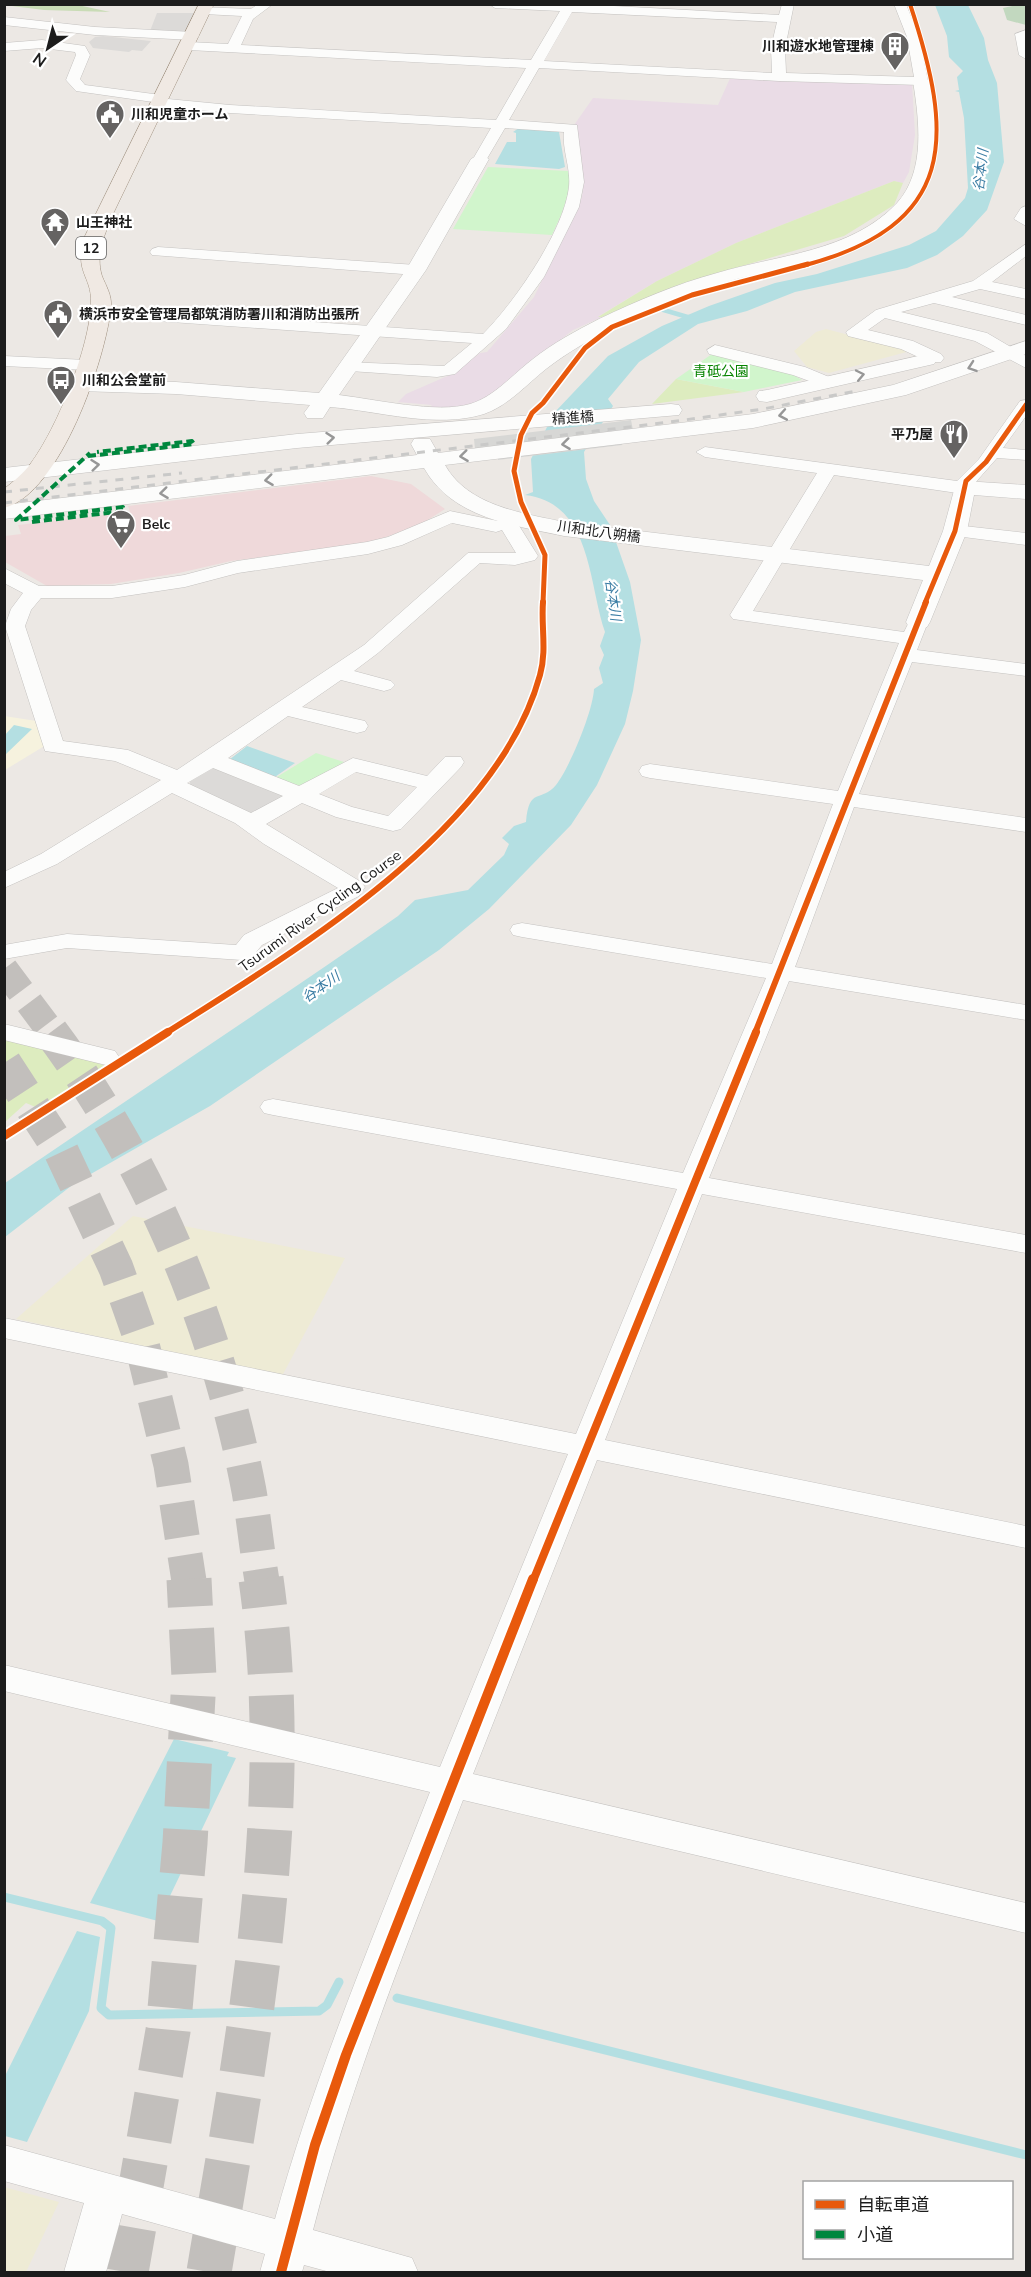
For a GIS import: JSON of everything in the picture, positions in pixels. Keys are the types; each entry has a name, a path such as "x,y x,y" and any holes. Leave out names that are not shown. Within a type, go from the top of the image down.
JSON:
{"main road":[{"name":"12","path":"9,489 37,471 57,442 82,375 100,312 99,289 90,263 91,247 104,214 191,41 205,7"}],"street":[{"path":"233,48 248,17 267,4"},
{"path":"495,4 569,6 784,19"},
{"path":"779,77 778,48 788,4"},
{"path":"4,361 82,375 444,411 482,408 493,404 523,375 577,338 625,315 672,295 728,276 825,252 857,240 887,221 912,196 921,174 927,137 926,110 913,37 900,4"},
{"path":"297,441 416,270 569,6"},
{"path":"205,7 254,13"},
{"path":"4,21 191,41 233,48 779,77 921,81"},
{"path":"1026,34 1021,34 1026,54"},
{"path":"4,47 42,44 80,49 83,55 73,80 81,88 160,101 230,109 572,128 570,134 577,181 572,206 539,275 523,302 487,339 449,370 437,372 350,366"},
{"path":"1026,211 1022,219 1026,221"},
{"path":"935,358 907,345 854,332 882,313 980,284 1026,249"},
{"path":"158,252 416,270"},
{"path":"1006,266 1026,268"},
{"path":"980,284 1026,294"},
{"path":"931,297 1026,320"},
{"path":"100,312 487,339"},
{"path":"882,313 967,333 1021,355"},
{"path":"746,399 935,358 1026,330"},
{"path":"715,350 799,371 828,383"},
{"name":"精進橋","path":"4,512 753,421 838,405 908,388 1021,355"},
{"path":"285,2258 315,2145 346,2055 451,1784 692,1185 780,974 846,799 955,531 966,481 1019,424 1026,405"},
{"name":"精進橋","path":"37,471 297,441 687,408"},
{"name":"川和北八朔橋","path":"415,430 442,480 459,495 505,520 937,574"},
{"path":"705,452 964,488 1026,492"},
{"path":"992,452 1026,455"},
{"path":"829,468 740,615 912,639 1026,670"},
{"path":"9,489 64,505"},
{"path":"4,574 34,592 57,594 112,592 185,581 237,567 368,548 396,541 450,516 505,520 528,556 515,560 475,557 371,649 338,673 211,759 49,859 4,881"},
{"path":"955,531 1026,539"},
{"path":"4,952 67,941 242,953 253,940 351,891 352,887 272,839 251,823 120,754 53,746 51,730 15,626 21,609 34,592"},
{"path":"338,673 384,685"},
{"path":"284,709 357,726"},
{"path":"211,759 344,812 393,824 430,783 453,762"},
{"path":"251,823 353,765 430,783"},
{"path":"650,771 1026,825"},
{"path":"522,930 1026,1013"},
{"path":"4,1032 106,1057"},
{"path":"273,1107 1026,1244"},
{"path":"4,1328 1026,1537"},
{"path":"4,1678 1026,1918"},
{"path":"4,2163 108,2192 285,2258 397,2272"},
{"path":"85,2272 108,2192"}],"shaded area":[{"path":"157,13 197,13 186,32 150,31"},
{"path":"95,37 151,41 142,51 93,48 89,42"},
{"path":"731,76 912,83 915,135 909,172 903,183 894,181 736,243 657,281 599,316 602,317 573,330 483,401 457,408 398,402 406,394 452,374 480,353 487,352 534,297 582,197 583,186 572,128 593,98 718,105"},
{"path":"826,329 910,351 829,373 807,367 794,351 816,332"},
{"path":"371,476 411,484 445,509 420,525 369,543 231,561 179,573 111,584 47,586 5,562 5,536 21,534 18,525 130,512 128,506"},
{"path":"4,716 43,722 46,745 5,770"},
{"path":"215,767 282,795 282,800 260,813 249,814 190,786 190,780 207,768"},
{"path":"133,1216 345,1258 282,1376 16,1319"},
{"path":"4,2187 59,2202 26,2272 5,2272"}],"green space":[{"path":"4,5 78,5 110,12 44,10"},
{"path":"1026,5 1026,25 1007,20 1003,8"},
{"path":"488,167 569,171 567,196 552,235 453,229"},
{"path":"894,181 903,183 894,205 844,236 678,285 598,317 657,281 736,243"},
{"name":"青砥公園","path":"712,354 783,369 802,380 744,392 676,379"},
{"path":"676,379 744,392 652,404"},
{"path":"316,753 344,762 304,787 275,778"},
{"path":"5,1038 93,1060 107,1067 40,1109 26,1103 5,1122"}],"water":[{"name":"谷本川","path":"935,5 968,5 984,38 988,60 997,83 1004,162 987,210 963,236 937,255 907,268 795,292 747,311 698,324 639,362 608,399 613,406 584,452 586,479 594,501 610,525 630,582 641,640 625,724 597,785 571,825 489,909 439,950 210,1106 75,1183 5,1237 5,1183 349,950 398,916 415,900 468,890 504,855 509,844 502,838 514,826 526,822 533,799 551,790 562,777 585,724 594,689 603,683 599,668 604,655 600,646 605,632 584,548 575,529 563,513 547,501 525,495 533,492 531,459 554,413 608,356 662,326 709,306 775,283 817,274 909,245 936,231 965,198 968,188 964,118 959,92 955,91 959,90 957,77 963,71 949,57 947,36"},
{"path":"519,128 559,132 565,167 559,169 495,164 507,142 516,142 516,133 513,132"},
{"path":"14,725 32,729 5,755 5,735"},
{"path":"247,746 295,763 272,779 229,760"},
{"path":"174,1739 229,1752 227,1756 236,1758 158,1921 90,1903"},
{"path":"77,1931 100,1937 89,2011 27,2142 5,2136 5,2076"}],"pier":[{"path":"631,420 633,430 626,433 622,445 498,460 498,446 475,449 474,439"}],"waterway":[{"path":"650,306 691,318"},
{"path":"4,1897 102,1921 111,1928 101,2008 109,2015 319,2011 327,2005 339,1982"},
{"path":"397,1998 1026,2155"}],"tunnel":[{"path":"4,969 52,1033"},
{"path":"51,1032 87,1083 120,1137 176,1250 199,1309 236,1430 249,1491 262,1581"},
{"path":"4,1063 61,1151 116,1268 140,1336 171,1465 189,1581"},
{"path":"126,2272 168,2031 185,1843 194,1678 189,1579"},
{"path":"209,2272 251,2014 262,1927 269,1840 272,1753 270,1666 261,1579"}],"railway":[{"path":"4,503 670,422 763,409 856,391"},
{"path":"4,492 182,473"}],"marked path":[{"path":"88,456 194,444 192,441 97,452"},
{"path":"32,522 124,511 123,507 16,520 90,453"}],"cycle path":[{"name":"Tsurumi River Cycling Course","path":"4,1136 281,960 387,881 418,854 473,796 496,764 521,721 537,685 544,657 542,605 546,560 541,543 521,502 514,471 517,448 527,421 535,409 550,395 585,348 612,327 692,295 833,257 876,238 907,214 927,186 936,155 938,120 933,83 910,4"},
{"path":"281,2272 315,2145 346,2055 451,1784 692,1185 780,974 871,736 955,531 966,481 986,462 997,443 1026,405"}],"place":[{"name":"川和遊水地管理棟","path":"895,72"},
{"name":"川和児童ホーム","path":"110,140"},
{"name":"山王神社","path":"55,248"},
{"name":"横浜市安全管理局都筑消防署川和消防出張所","path":"58,340"},
{"name":"川和公会堂前","path":"61,406"},
{"name":"平乃屋","path":"954,460"},
{"name":"Belc","path":"121,550"}]}
